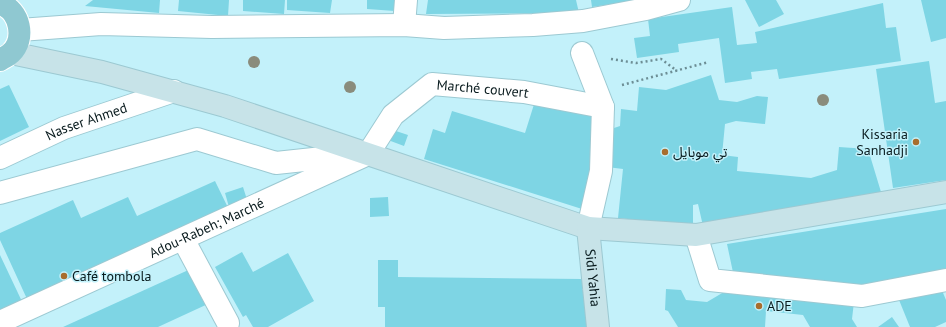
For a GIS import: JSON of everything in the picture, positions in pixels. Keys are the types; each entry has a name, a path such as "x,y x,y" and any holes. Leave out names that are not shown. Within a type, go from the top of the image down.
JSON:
{"main road":[{"path":"2,3 18,20 20,30 18,42 6,56"},
{"path":"6,56 102,72 174,91 588,228 696,235 946,192"},
{"name":"Sidi Yahia","path":"588,228 598,327"}],"street":[{"path":"404,25 406,0"},
{"path":"20,30 101,24 212,27 404,25 444,28 533,25 572,22 646,9 679,0"},
{"path":"582,53 603,107 601,171 588,228"},
{"name":"Marché couvert","path":"368,154 393,115 432,84 524,92 603,107"},
{"name":"Nasser Ahmed","path":"0,158 64,128 174,91"},
{"path":"0,193 197,139 276,163 368,154"},
{"name":"Adou-Rabeh; Marché","path":"0,322 368,154"},
{"path":"696,235 710,280 862,296 946,280"},
{"path":"183,239 228,323"}],"path":[{"path":"582,53 636,63 661,59 677,71"},
{"path":"603,107 623,84 709,62"}],"building":[{"path":"93,0 160,0 159,13 85,6"},
{"path":"179,0 229,0 228,16 178,11"},
{"path":"243,0 285,0 284,14 243,11"},
{"path":"287,0 332,0 330,13 287,10"},
{"path":"367,0 396,0 395,11 367,9"},
{"path":"428,0 576,0 579,13 426,14"},
{"path":"591,0 632,0 632,1 592,7"},
{"path":"745,0 776,0 784,14 759,27"},
{"path":"921,0 946,0 946,38 931,42"},
{"path":"883,3 886,28 896,27 901,61 779,79 777,69 751,72 752,79 725,83 719,38 678,44 679,52 637,58 634,38 650,36 648,19 732,7 737,45 757,43 755,32"},
{"name":"Kissaria Sanhadji","path":"929,61 935,103 946,101 946,180 893,188 876,69"},
{"name":"تي موبايل","path":"711,75 719,100 737,102 757,96 768,97 765,124 736,121 725,124 722,155 738,157 737,171 811,178 837,170 839,147 868,149 881,192 703,226 698,204 693,205 693,226 618,218 623,169 607,167 611,129 620,126 621,109 637,111 639,87 666,90"},
{"path":"9,85 29,127 0,141 0,89"},
{"path":"536,98 610,121 582,209 424,159 433,129 445,133 452,111 525,133"},
{"path":"384,127 408,135 404,146 380,137"},
{"name":"Café tombola","path":"215,181 234,220 33,312 0,240 0,233 73,200 81,218 128,197 137,216"},
{"path":"243,187 250,209 231,214 225,193"},
{"path":"388,197 389,216 370,217 370,198"},
{"path":"946,209 946,277 868,287 734,277 727,244"},
{"path":"242,252 253,272 288,253 314,301 268,327 253,327 246,315 243,317 215,267"},
{"path":"0,255 26,310 0,327"},
{"path":"378,260 398,260 398,277 582,279 582,290 593,290 592,327 385,327 385,307 378,307"},
{"path":"206,262 223,297 158,327 63,327"},
{"path":"941,288 946,300 946,322 935,327 910,327 897,295"},
{"name":"ADE","path":"666,289 681,290 686,300 707,302 729,289 854,302 852,319 857,327 810,327 803,315 766,311 765,327 678,327 668,311 665,310"},
{"path":"892,317 899,327 878,327"}],"place":[{"name":"Kissaria Sanhadji","path":"916,142"},
{"name":"تي موبايل","path":"665,152"},
{"name":"Café tombola","path":"64,276"},
{"name":"ADE","path":"759,306"}]}
